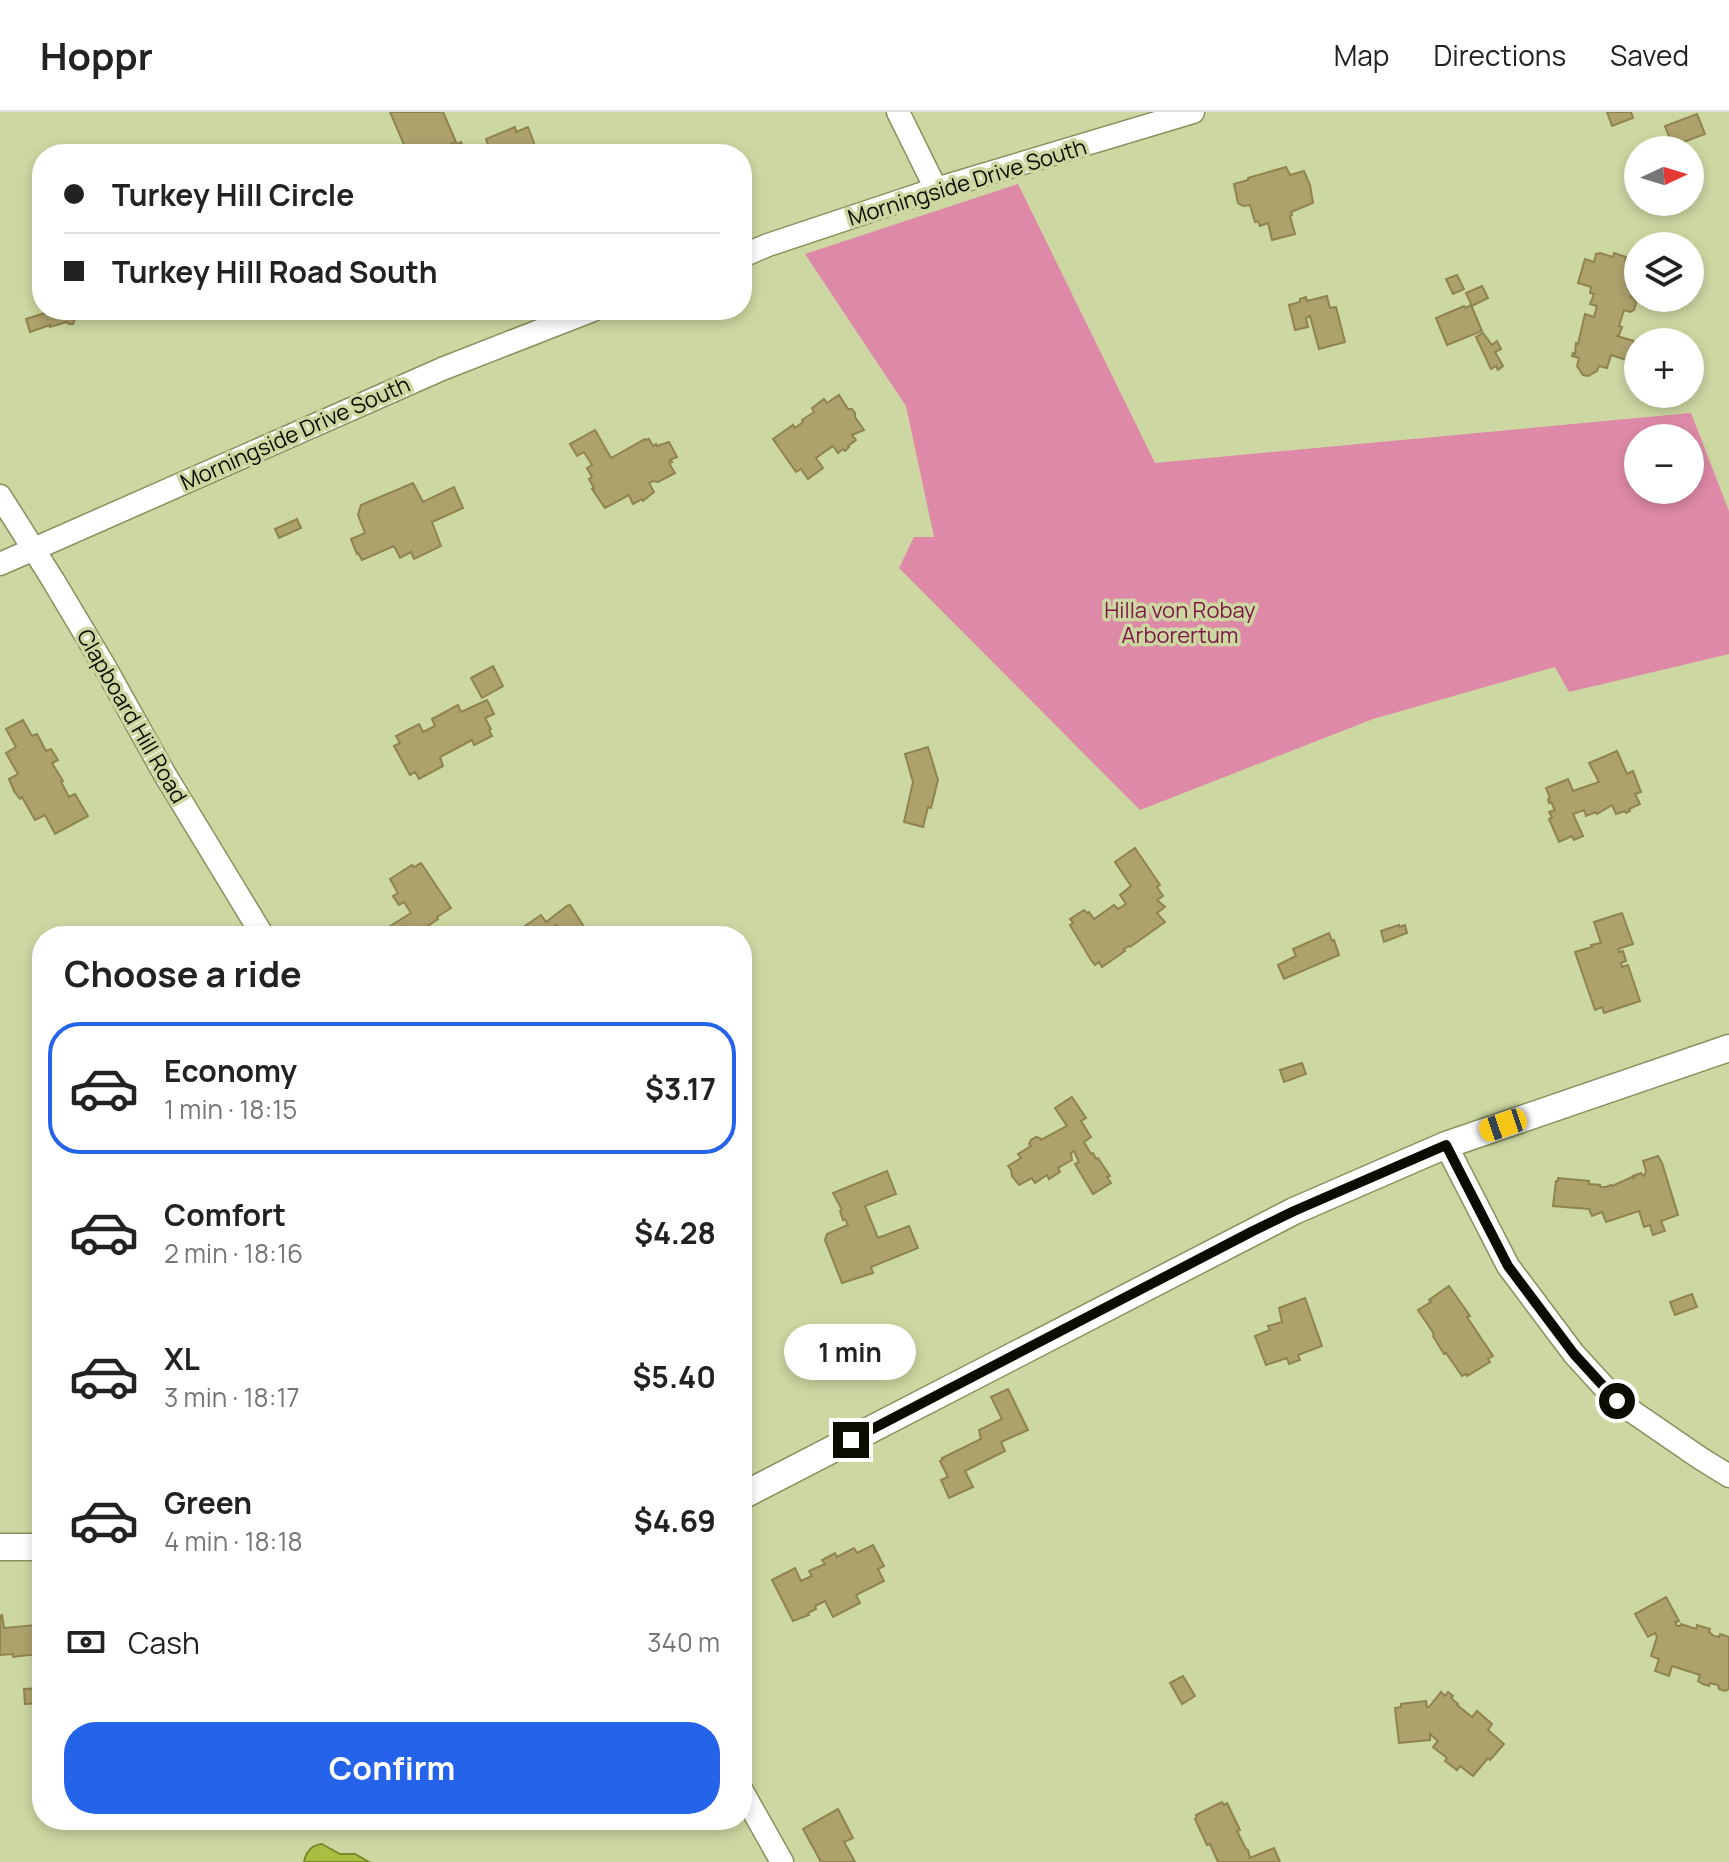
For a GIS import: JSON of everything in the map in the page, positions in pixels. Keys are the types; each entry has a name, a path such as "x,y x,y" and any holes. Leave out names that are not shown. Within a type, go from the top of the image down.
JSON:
{"street":[{"path":"898,112 936,189"},
{"name":"Morningside Drive South","path":"752,252 936,189 1193,112"},
{"name":"Morningside Drive South","path":"0,564 442,369 567,320"},
{"name":"Clapboard Hill Road","path":"0,496 53,580 257,926"},
{"path":"752,1491 1294,1211 1446,1145 1729,1048"},
{"path":"1446,1145 1508,1266 1574,1354 1617,1401 1729,1476"},
{"path":"0,1547 32,1547"},
{"path":"752,1809 782,1862"}],"green space":[{"name":"Hilla von Robay Arborertum","path":"1018,184 1155,463 1691,413 1695,424 1624,424 1624,504 1704,504 1704,447 1729,511 1729,654 1569,692 1555,667 1373,719 1140,810 899,568 914,537 934,537 906,406 805,254"}],"shaded area":[{"path":"322,1844 340,1854 355,1854 369,1862 304,1862 310,1850"}],"building":[{"path":"390,112 443,112 456,142 452,144 404,144"},
{"path":"1607,112 1631,112 1633,118 1612,126"},
{"path":"1697,114 1705,134 1669,136 1665,126"},
{"path":"515,127 516,132 528,127 534,144 488,144 486,139"},
{"path":"1286,167 1290,175 1304,171 1313,203 1291,212 1295,234 1272,240 1268,223 1260,226 1258,221 1255,222 1250,205 1238,203 1234,184"},
{"path":"1614,253 1624,256 1624,310 1619,326 1622,327 1617,336 1624,338 1624,359 1611,355 1607,368 1599,366 1588,376 1583,375 1577,366 1579,358 1572,356 1585,314 1594,317 1597,306 1590,304 1594,294 1590,293 1591,287 1578,283 1585,259 1594,262 1596,254 1613,257"},
{"path":"1457,275 1464,289 1453,294 1446,279"},
{"path":"1482,286 1488,298 1472,306 1466,293"},
{"path":"1327,296 1330,308 1336,307 1345,342 1319,349 1310,316 1306,318 1308,327 1295,330 1289,305 1306,297 1307,301"},
{"path":"1471,305 1482,331 1447,345 1436,318"},
{"path":"26,319 75,320 73,324 50,325 30,332"},
{"path":"1483,333 1492,345 1497,341 1501,349 1495,352 1503,366 1498,370 1496,366 1491,369 1476,337"},
{"path":"839,395 848,409 855,413 864,430 852,435 856,440 845,451 843,449 838,453 833,446 816,458 823,468 808,479 801,469 796,472 773,439 803,422 814,412 812,408 824,399 827,403"},
{"path":"595,430 611,458 645,439 649,439 653,446 669,442 677,457 669,463 675,473 649,483 654,492 643,501 633,504 629,495 605,508 592,489 589,479 592,477 587,468 592,465 584,452 577,456 570,444"},
{"path":"413,483 423,502 454,487 463,508 432,522 441,546 414,559 411,552 400,558 394,546 362,560 351,539 365,533 358,515 361,505"},
{"path":"297,519 301,528 279,538 275,529"},
{"path":"493,666 503,686 482,698 471,678"},
{"path":"487,700 494,714 485,718 492,736 474,745 472,740 440,757 443,766 419,779 415,772 410,775 394,746 400,743 396,736 419,724 423,732 435,726 432,719 458,705 461,712"},
{"path":"23,720 32,736 37,734 46,751 51,749 58,760 52,763 69,797 75,794 88,816 55,834 45,815 35,820 9,779 18,774 6,753 16,747 6,729"},
{"path":"928,747 938,780 923,827 904,822 913,782 905,754"},
{"path":"1617,751 1627,774 1633,771 1641,792 1635,794 1640,804 1626,813 1616,814 1612,805 1597,814 1586,816 1584,810 1573,814 1583,836 1574,840 1572,836 1559,842 1549,819 1552,817 1549,812 1555,810 1549,803 1546,788 1568,779 1573,791 1599,782 1589,763"},
{"path":"1135,848 1160,885 1157,887 1163,896 1157,900 1165,907 1157,913 1165,922 1102,967 1099,962 1095,965 1070,925 1073,923 1070,919 1084,910 1094,919 1114,905 1118,909 1126,904 1120,895 1131,886 1115,862"},
{"path":"421,863 451,908 428,926 390,926 411,913 404,902 399,905 393,896 398,893 390,879 412,865"},
{"path":"570,905 584,926 525,926 541,915 546,922"},
{"path":"1622,913 1633,944 1618,949 1619,952 1623,951 1626,961 1621,963 1622,967 1628,965 1640,1001 1604,1013 1602,1007 1595,1010 1575,952 1601,943 1594,922"},
{"path":"1405,925 1407,933 1384,942 1381,931"},
{"path":"1329,933 1339,955 1284,979 1278,965 1296,956 1293,949"},
{"path":"1302,1063 1306,1074 1284,1082 1280,1070"},
{"path":"1072,1097 1086,1118 1081,1121 1091,1137 1084,1142 1110,1176 1107,1177 1111,1183 1093,1194 1075,1164 1079,1162 1074,1151 1071,1153 1072,1160 1058,1168 1060,1172 1049,1179 1047,1175 1035,1183 1032,1178 1019,1185 1008,1166 1021,1158 1018,1154 1031,1146 1031,1140 1036,1137 1041,1140 1067,1126 1055,1108"},
{"path":"1658,1156 1678,1215 1661,1221 1665,1231 1653,1235 1650,1225 1644,1227 1639,1211 1606,1222 1602,1212 1592,1216 1589,1209 1553,1206 1558,1178 1589,1181 1589,1184 1600,1187 1612,1186 1641,1173 1643,1176 1646,1171 1643,1161"},
{"path":"887,1171 896,1194 865,1206 878,1238 909,1226 918,1248 871,1267 873,1273 842,1283 825,1240 827,1234 848,1225 843,1220 842,1210 833,1193"},
{"path":"1449,1286 1493,1356 1488,1359 1490,1362 1467,1376 1462,1376 1444,1354 1418,1310"},
{"path":"1692,1294 1697,1307 1675,1315 1670,1302"},
{"path":"1305,1298 1322,1346 1298,1355 1300,1360 1289,1364 1287,1358 1266,1365 1255,1336 1270,1330 1268,1326 1282,1322 1279,1308"},
{"path":"1008,1389 1028,1430 1001,1442 1005,1451 965,1471 973,1487 949,1498 941,1480 948,1477 940,1461 981,1439 979,1430 1002,1419 991,1397"},
{"path":"873,1545 884,1566 878,1569 884,1581 856,1595 860,1603 833,1617 825,1601 815,1606 816,1609 809,1615 793,1621 772,1580 795,1568 801,1581 812,1576 809,1571 825,1564 822,1560 835,1553 837,1557 854,1548 857,1553"},
{"path":"1666,1597 1679,1621 1675,1622 1677,1626 1681,1624 1696,1629 1697,1625 1710,1629 1714,1636 1729,1637 1729,1689 1725,1691 1718,1685 1703,1684 1698,1681 1700,1675 1672,1666 1669,1676 1655,1671 1659,1659 1651,1656 1657,1637 1655,1633 1648,1637 1635,1614"},
{"path":"0,1616 4,1628 32,1625 32,1655 0,1655"},
{"path":"1183,1676 1195,1696 1182,1704 1170,1683"},
{"path":"32,1688 32,1704 25,1704 24,1689"},
{"path":"1441,1692 1445,1696 1448,1692 1453,1696 1451,1698 1457,1705 1472,1717 1477,1711 1492,1724 1488,1730 1504,1744 1473,1776 1460,1766 1457,1770 1445,1761 1447,1758 1433,1747 1438,1741 1430,1734 1430,1740 1399,1743 1395,1708 1401,1707 1401,1704 1426,1701 1429,1707"},
{"path":"1222,1802 1224,1805 1227,1803 1250,1858 1274,1848 1280,1862 1218,1862 1195,1819 1196,1815"},
{"path":"838,1809 853,1838 844,1842 855,1862 821,1862 803,1829"}],"route":[{"path":"851,1440 1253,1231 1446,1145 1508,1266 1574,1354 1617,1401"}]}
